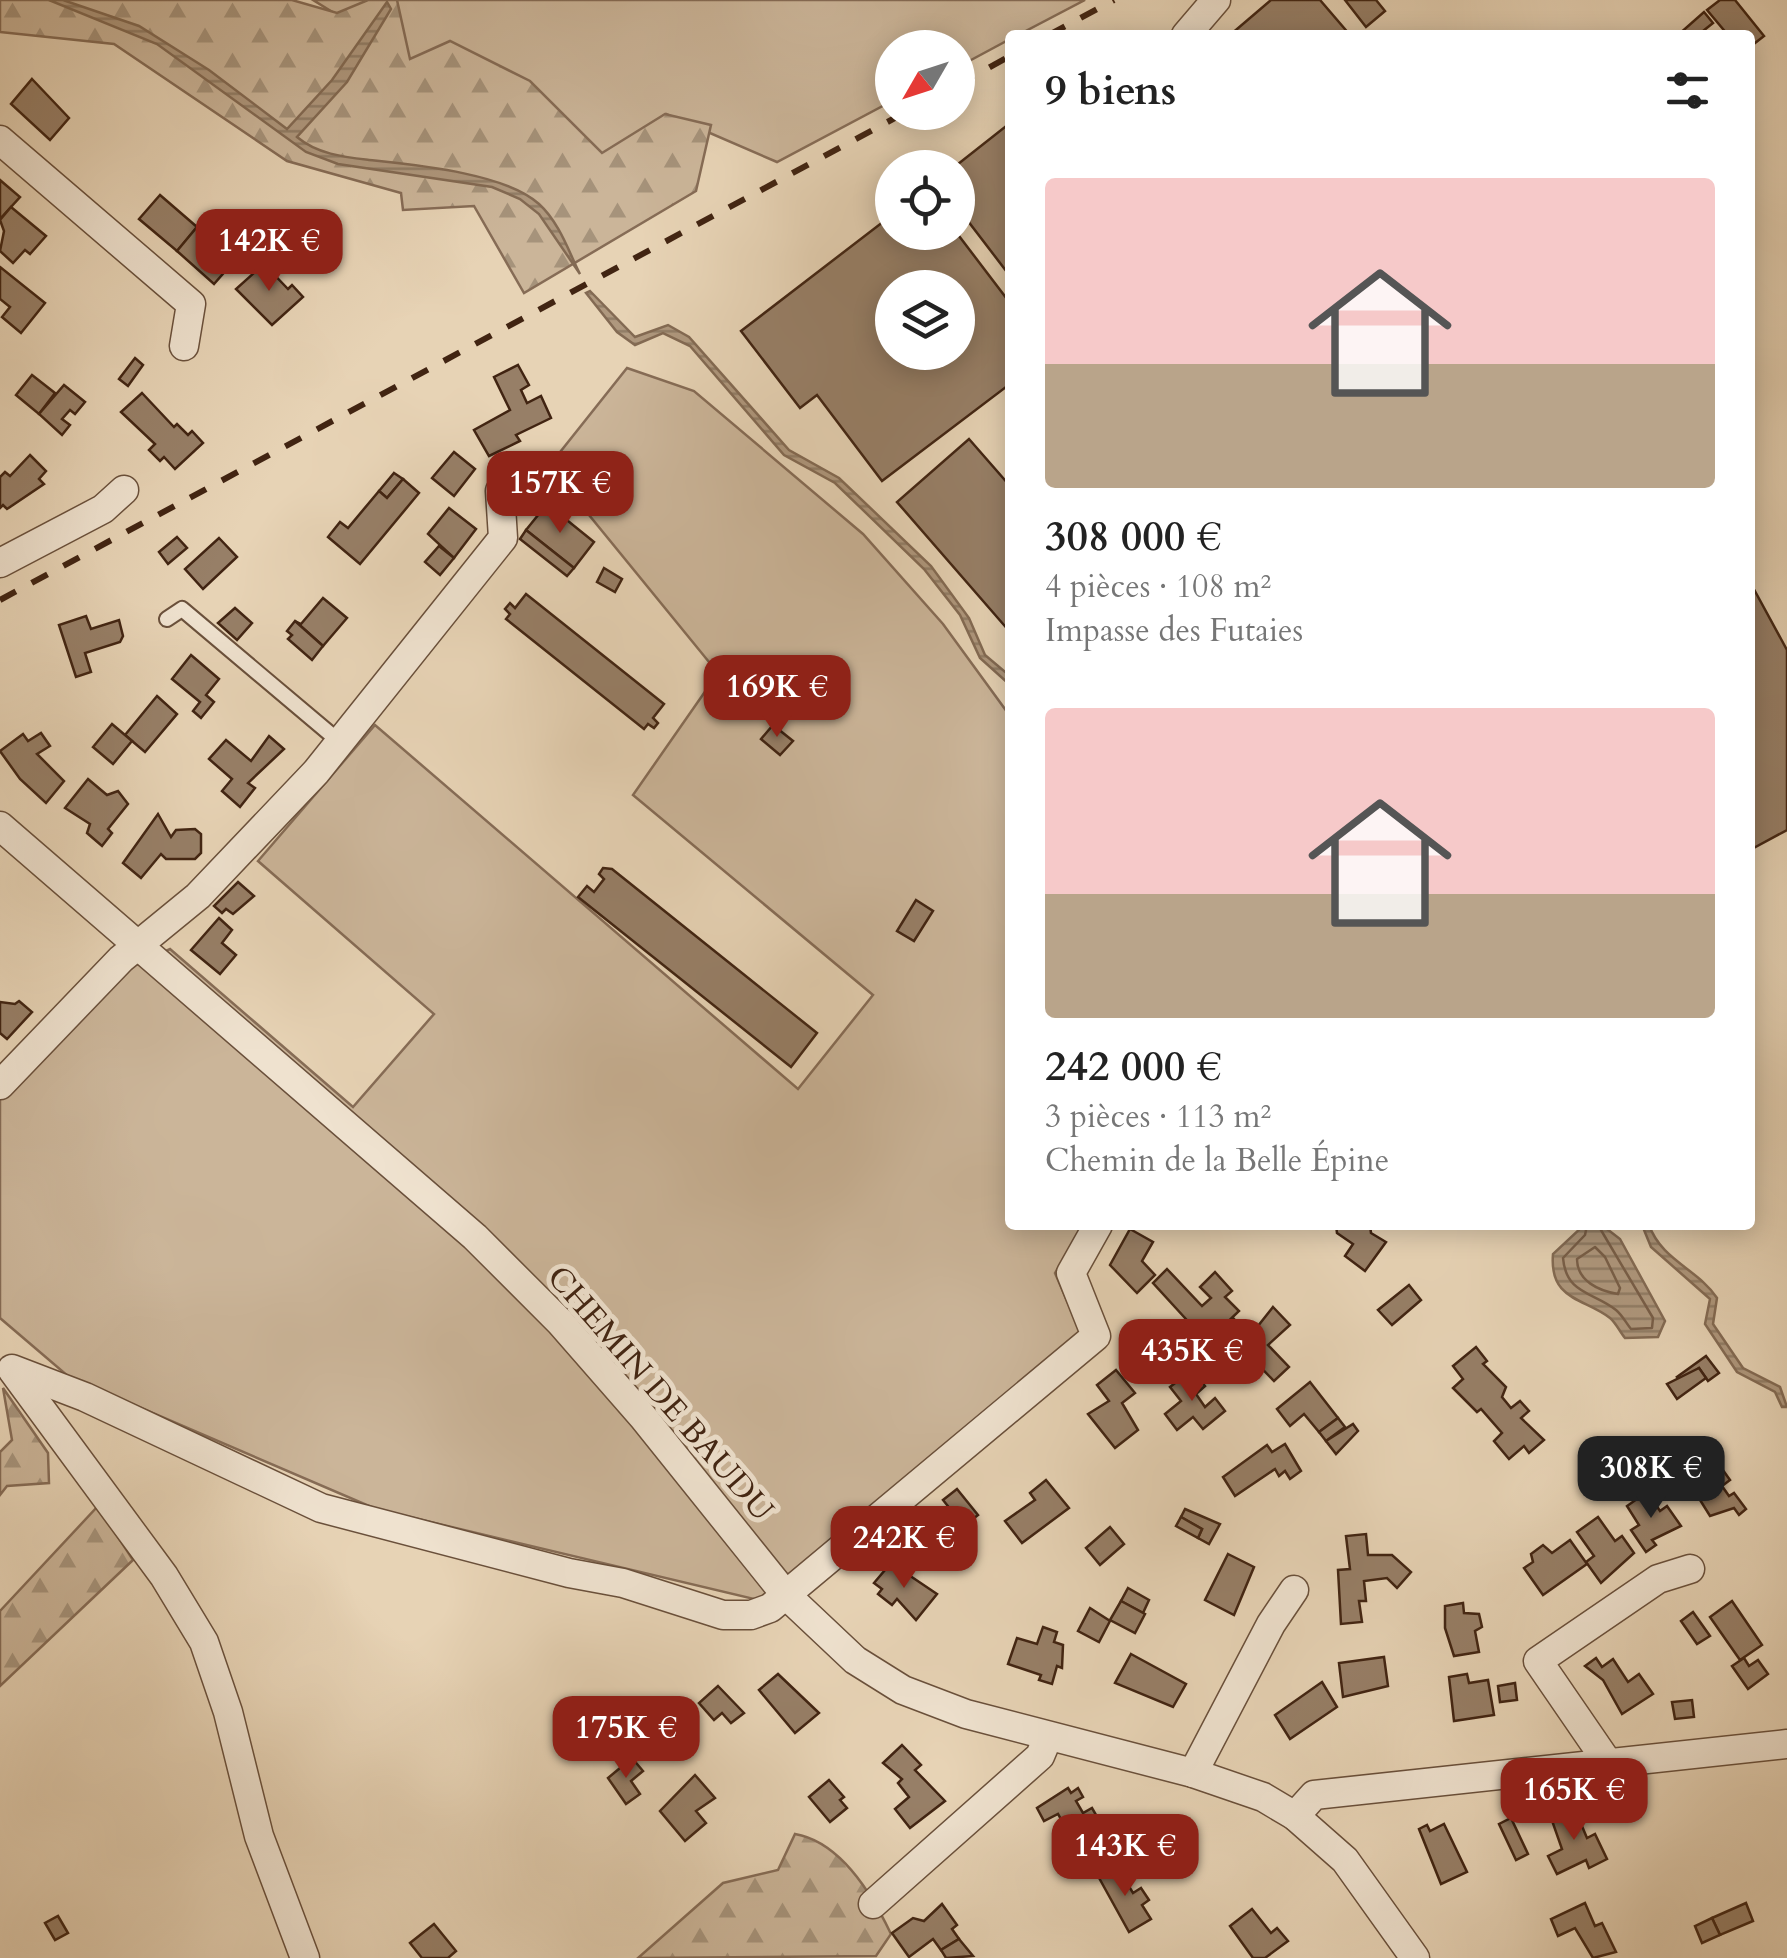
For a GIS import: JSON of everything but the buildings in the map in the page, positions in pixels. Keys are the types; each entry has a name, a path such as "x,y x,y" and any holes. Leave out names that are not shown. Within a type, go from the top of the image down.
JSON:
{"street":[{"path":"1190,30 1216,0"},
{"path":"0,140 191,304 184,346"},
{"path":"0,563 103,510 124,490"},
{"path":"0,1085 136,946 198,896 342,744 503,538 500,491"},
{"name":"CHEMIN DE BAUDU","path":"0,826 475,1237 546,1308 643,1417 785,1594 856,1660 903,1690 1048,1738 1193,1773 1263,1797 1295,1816 1345,1860 1416,1958"},
{"path":"6,1365 85,1397 321,1508 569,1573 623,1583 723,1615 750,1615 770,1608 1096,1336 1071,1273 1095,1230"},
{"path":"6,1365 164,1576 204,1642 228,1712 259,1836 305,1958"},
{"path":"1608,1763 1538,1661 1658,1579 1690,1570"},
{"path":"1193,1773 1271,1624 1294,1590"},
{"path":"873,1904 1040,1756 1048,1738"},
{"path":"1295,1816 1314,1795 1787,1744"}],"lane":[{"path":"168,619 182,609 342,744"}],"green space":[{"path":"0,0 292,0 337,13 368,0 397,0 410,59 450,41 530,81 602,153 665,114 711,125 696,191 524,293 474,206 403,210 401,193 287,161 114,44 0,32"},
{"path":"313,0 1085,0 1028,30 1005,30 1005,42 975,58 975,30 875,30 875,110 777,162 666,114 601,158 410,60"},
{"path":"627,368 694,391 863,534 943,624 1005,709 1005,1230 1082,1230 1055,1273 1081,1333 758,1600 376,1509 69,1377 0,1318 0,1093 131,967 170,949 353,1107 434,1014 258,861 375,725 798,1089 873,995 633,795 718,673 549,466"},
{"path":"3,1388 48,1453 49,1483 7,1486 0,1495 0,1452 12,1440"},
{"path":"98,1506 133,1560 0,1686 0,1611"},
{"path":"795,1834 827,1847 864,1887 891,1934 876,1956 638,1958 723,1883 778,1870"}],"water":[{"path":"49,0 63,0 139,26 209,70 287,129 332,80 387,2 391,9 347,82 297,137 331,154 458,172 524,193 553,220 580,274 539,214 520,199 492,187 338,164 306,152 157,44"},
{"path":"590,291 635,337 668,325 689,337 789,450 839,478 931,566 969,618 985,655 1005,672 1005,680 980,658 960,615 924,569 835,483 784,455 690,346 663,333 635,345 617,332 586,293"},
{"path":"1579,1230 1608,1230 1620,1239 1665,1321 1658,1337 1625,1338 1610,1318 1563,1290 1553,1269 1553,1254"},
{"path":"1644,1230 1652,1230 1662,1248 1709,1288 1717,1298 1713,1324 1743,1368 1780,1387 1787,1407 1782,1407 1775,1392 1737,1372 1705,1324 1710,1299 1651,1247"}],"railway":[{"path":"1058,30 1114,0"},
{"path":"975,76 1005,59"},
{"path":"0,600 875,129"}]}
